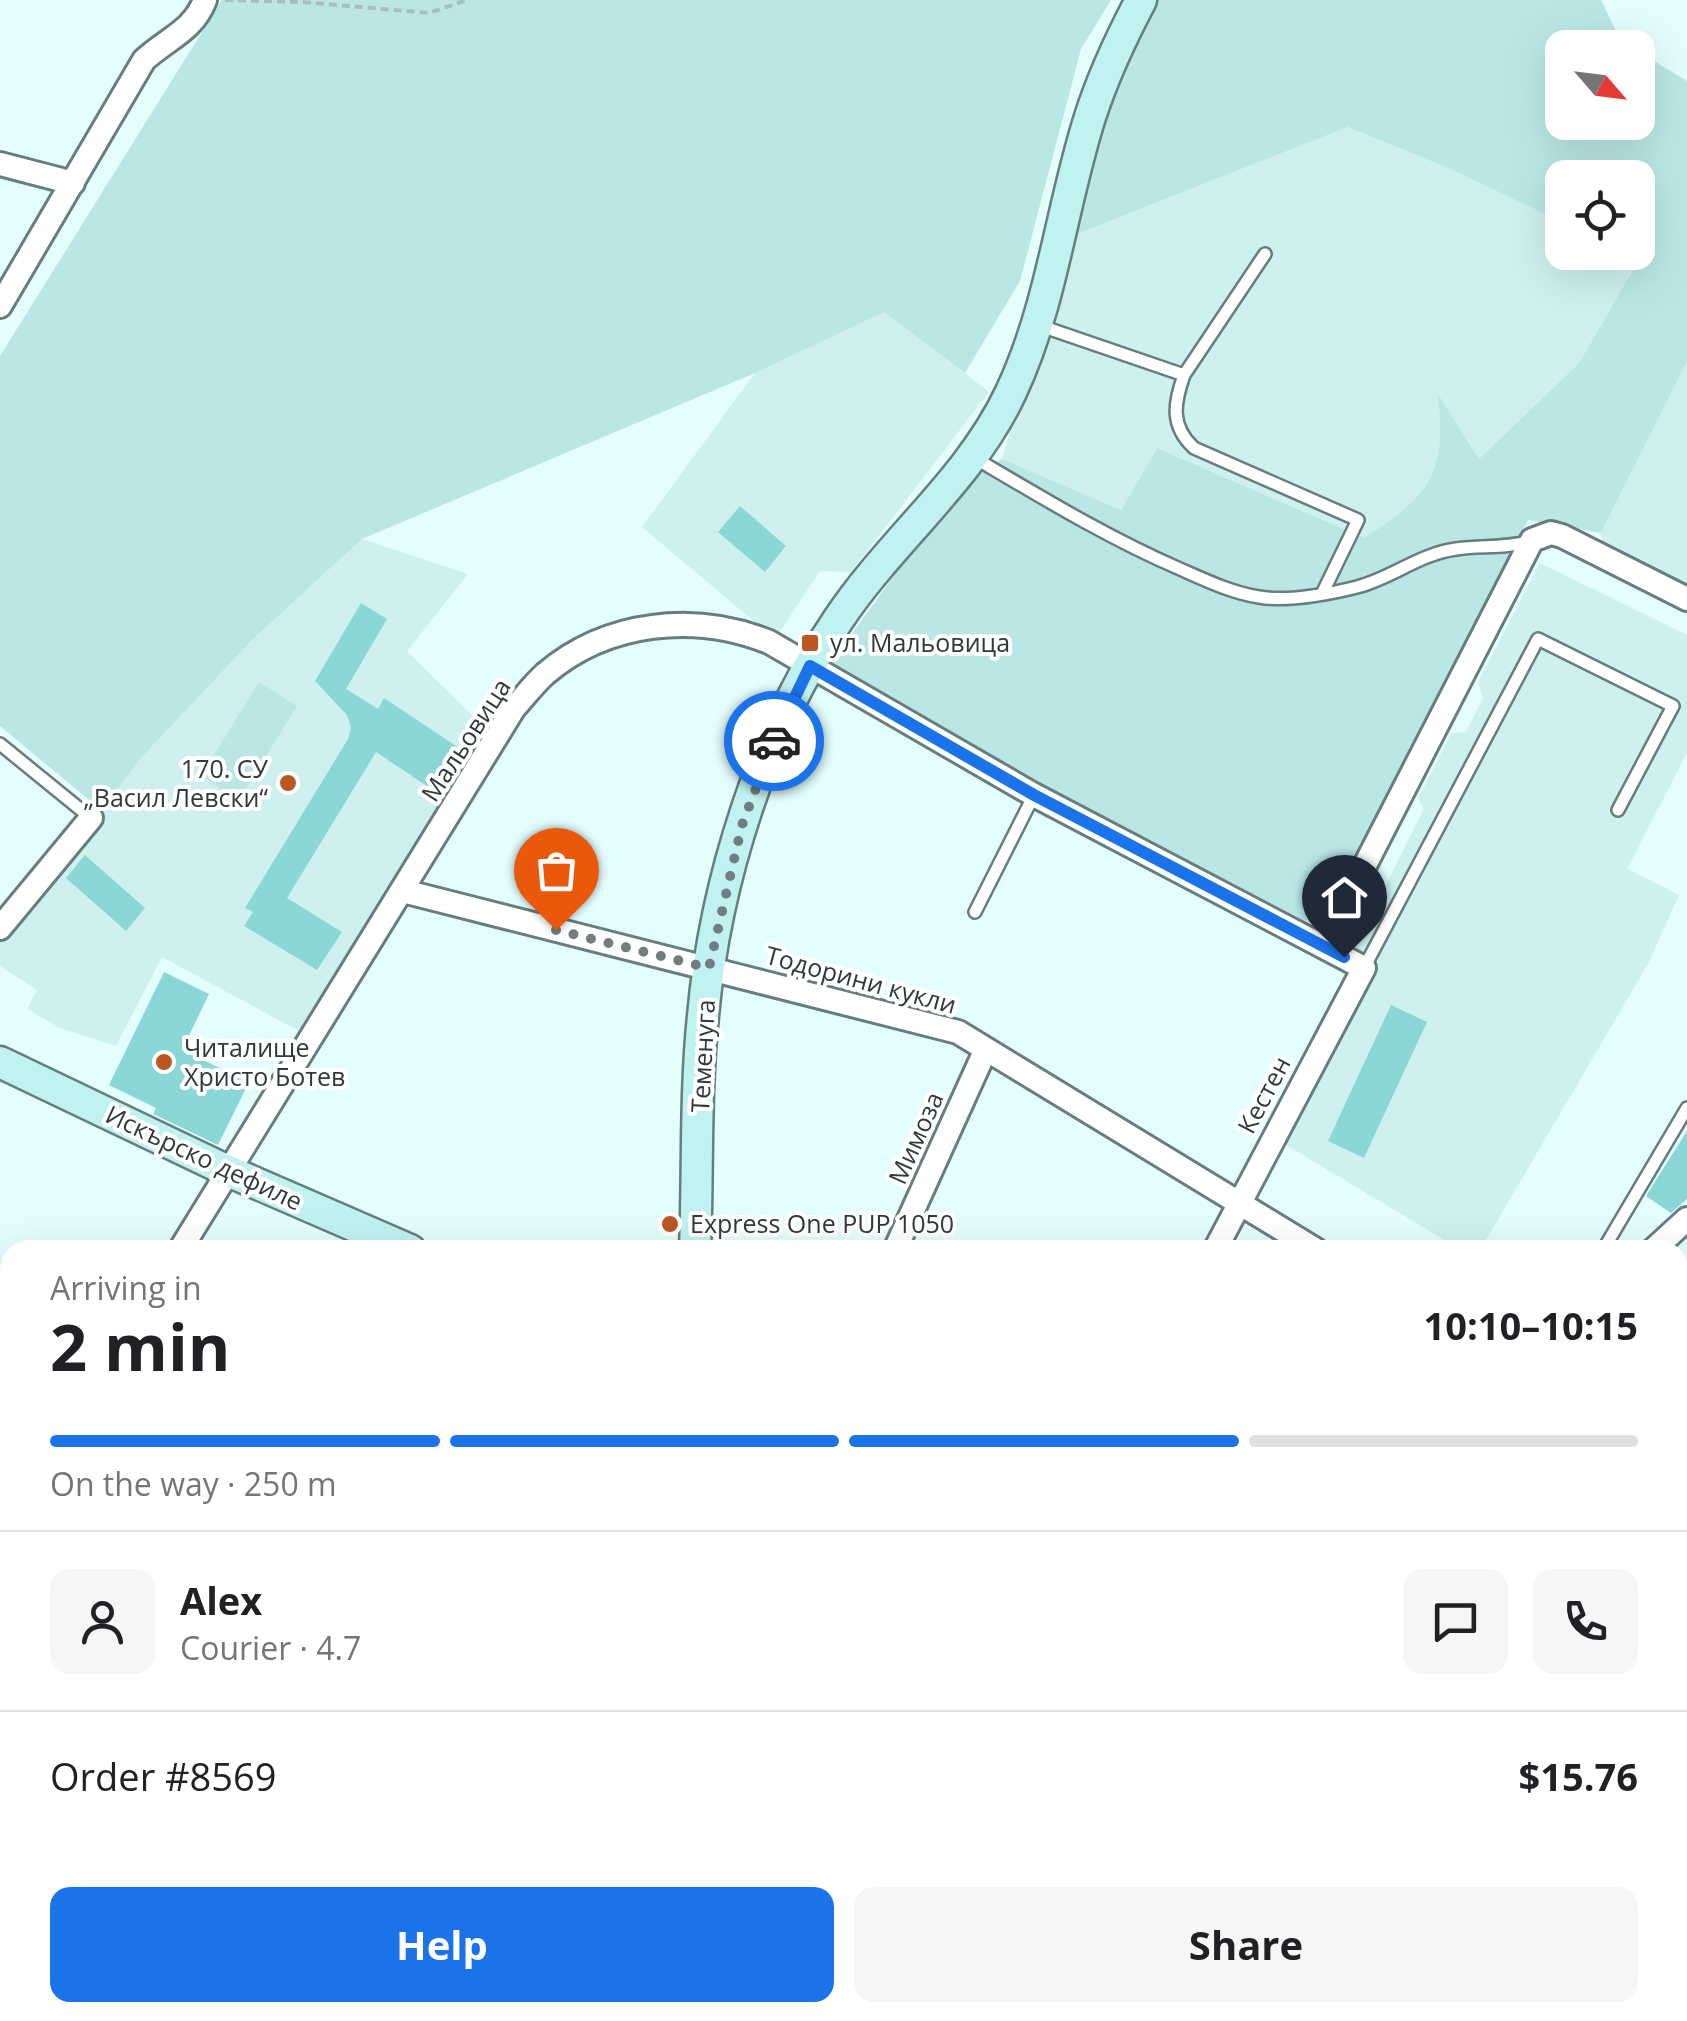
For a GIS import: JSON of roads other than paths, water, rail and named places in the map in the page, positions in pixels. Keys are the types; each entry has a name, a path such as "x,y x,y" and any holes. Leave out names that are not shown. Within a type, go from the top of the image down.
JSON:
{"street":[{"path":"0,306 144,60 192,25 205,0"},
{"name":"Теменуга","path":"696,1240 702,1018 709,968 742,825 771,748 810,666 839,618 973,457 1002,410 1026,360 1037,324 1089,120 1112,55 1141,0"},
{"path":"0,164 73,184"},
{"path":"1324,946 1532,540 1550,533 1562,536 1687,600"},
{"name":"Мальовица","path":"186,1240 514,708 543,676 580,649 625,631 662,625 701,625 736,628 769,642 1034,795 1364,968"},
{"path":"0,928 91,818"},
{"name":"Тодорини кукли","path":"403,890 958,1032 1300,1240"},
{"name":"Кестен","path":"1219,1240 1364,968"},
{"name":"Мимоза","path":"900,1240 986,1050"},
{"name":"Искърско дефиле","path":"0,1062 228,1171 387,1240"},
{"path":"1665,1240 1687,1219"}],"lane":[{"path":"1265,254 1184,375 1176,397 1177,420 1181,436 1194,448 1358,520 1322,592"},
{"path":"1037,324 1184,375"},
{"path":"973,457 1088,524 1203,579 1261,598 1322,592 1380,580 1418,559 1457,548 1492,549 1532,540"},
{"path":"1364,968 1538,639 1673,706 1618,810"},
{"path":"0,744 91,818"},
{"path":"975,912 1034,795"},
{"path":"1608,1240 1687,1108"}],"place":[{"name":"ул. Мальовица","path":"810,643"},
{"name":"170. СУ „Васил Левски“","path":"288,783"},
{"name":"Читалище Христо Ботев","path":"164,1062"},
{"name":"Express One PUP 1050","path":"670,1224"}]}
